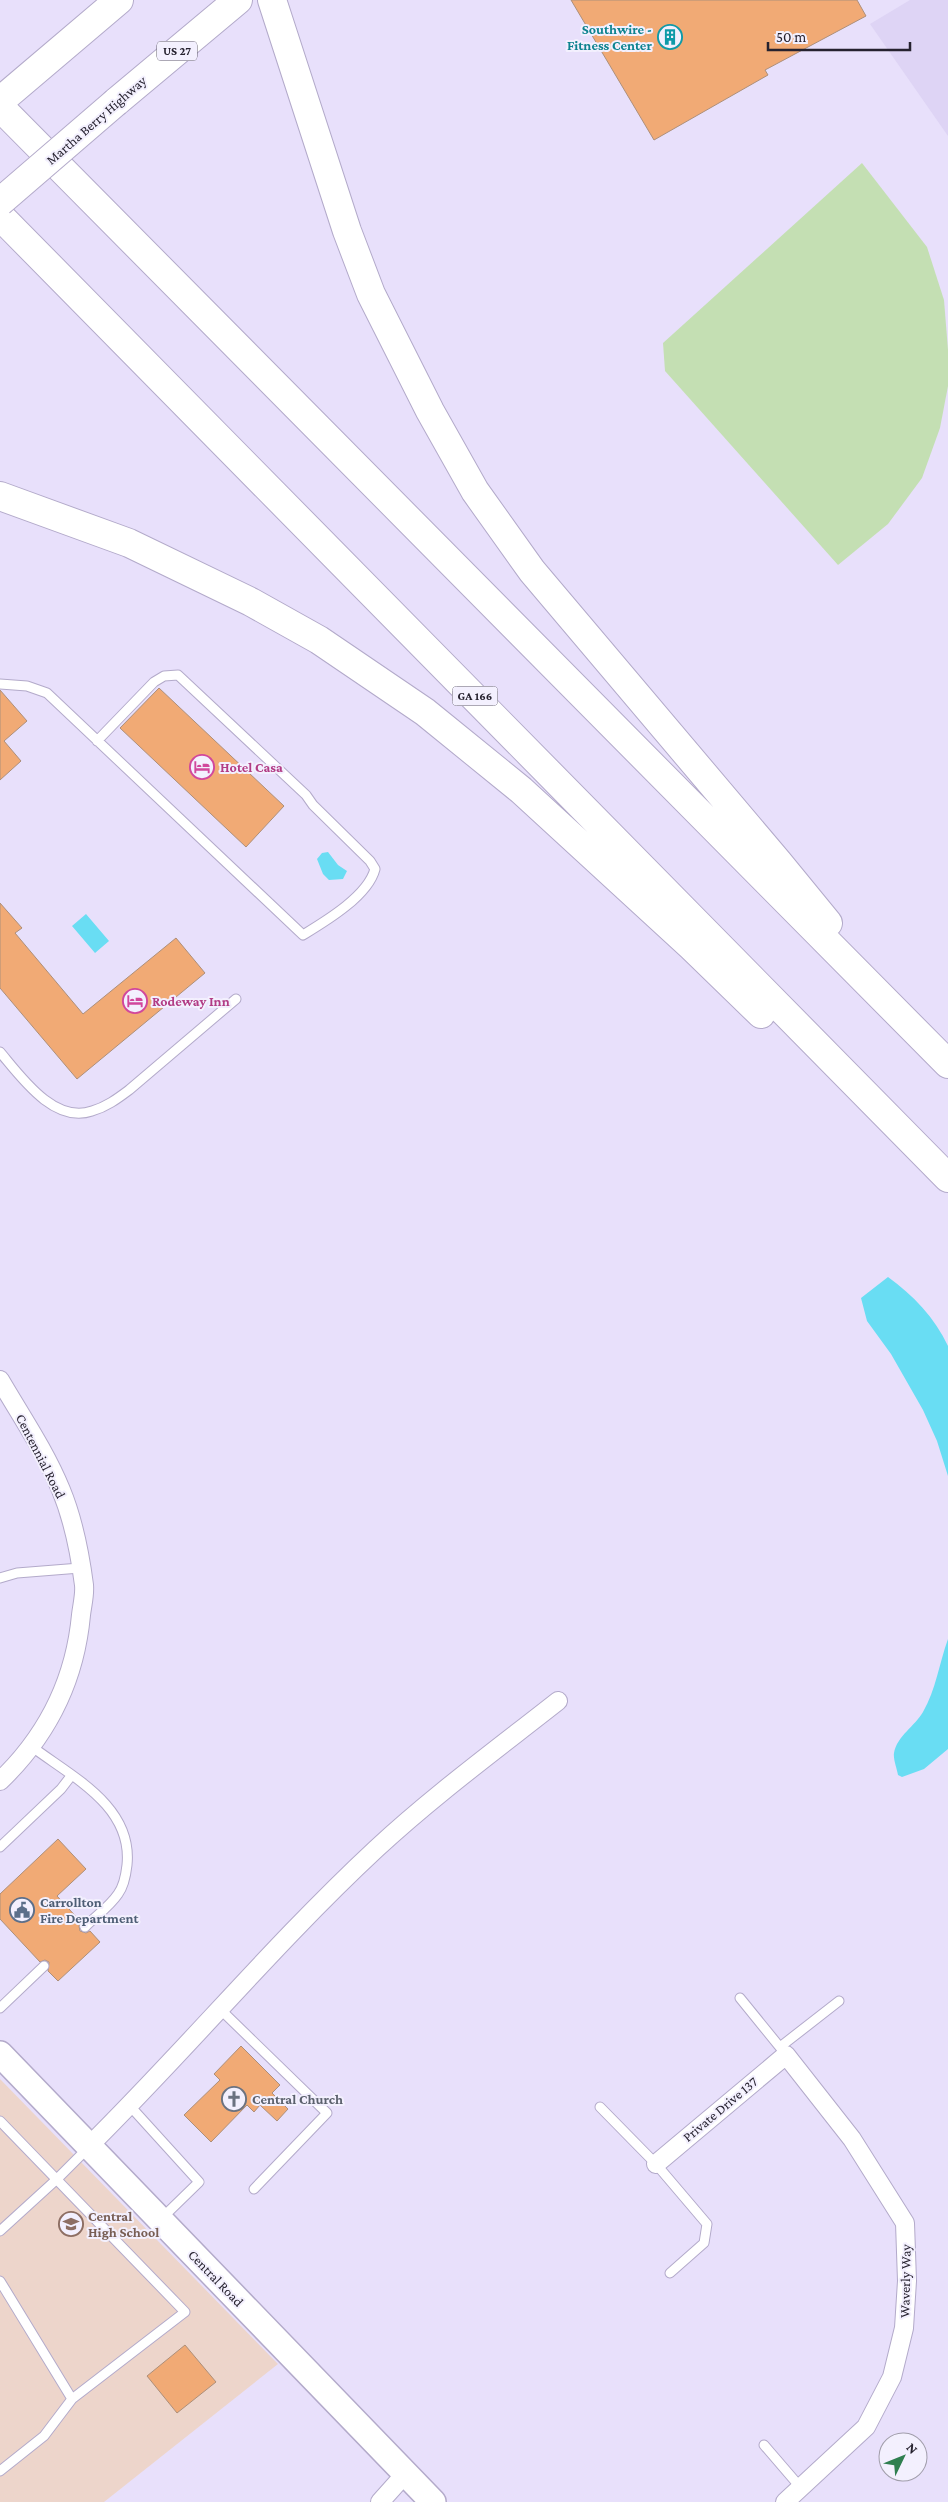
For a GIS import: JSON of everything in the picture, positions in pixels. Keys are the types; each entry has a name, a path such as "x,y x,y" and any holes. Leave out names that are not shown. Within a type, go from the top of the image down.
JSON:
{"highway":[{"path":"0,101 119,0"},
{"name":"Martha Berry Highway","path":"0,202 238,0"},
{"path":"272,0 347,230 371,294 434,419 475,491 538,579 801,889 898,1013"},
{"path":"0,107 948,1064"},
{"name":"GA 166","path":"0,216 948,1178"},
{"path":"0,496 129,543 252,602 318,640 425,712 521,790 692,946 856,1108 948,1178"}],"street":[{"name":"Centennial Road","path":"0,1380 61,1490 74,1532 84,1587 78,1642 57,1708 17,1765 0,1781"},
{"path":"90,2146 221,2010 301,1923 377,1848 558,1701"},
{"name":"Private Drive 137","path":"656,2164 783,2051"},
{"name":"Waverly Way","path":"783,2051 852,2139 905,2223 907,2281 904,2328 892,2377 866,2426 785,2502"},
{"name":"Central Road","path":"0,2054 433,2502"},
{"path":"380,2502 406,2473"}],"lane":[{"path":"0,684 27,686 47,693 97,741 303,935 342,911 373,877 375,869 370,861 313,805 306,795 178,675 164,676 154,682 97,741"},
{"path":"0,1052 43,1098 74,1114 91,1112 110,1104 129,1090 236,1000"},
{"path":"0,1578 18,1573 80,1568"},
{"path":"31,1746 113,1810 123,1828 129,1850 126,1874 119,1893 86,1927"},
{"path":"0,1847 71,1776"},
{"path":"0,2008 44,1966"},
{"path":"740,1998 783,2051 839,2000"},
{"path":"221,2010 327,2113 254,2189"},
{"path":"130,2106 199,2182 160,2220"},
{"path":"600,2108 656,2164 707,2224 704,2243 670,2273"},
{"path":"0,2121 185,2312 72,2399 44,2436 0,2470"},
{"path":"0,2231 90,2146"},
{"path":"0,2281 72,2399"},
{"path":"764,2445 801,2488"}],"shaded area":[{"path":"910,0 948,0 948,136 870,24"},
{"name":"Central High School","path":"0,2079 278,2364 104,2502 0,2502"}],"green space":[{"path":"862,163 927,247 944,300 948,350 948,386 940,428 922,478 888,524 838,565 665,371 663,343"}],"water":[{"path":"328,852 338,865 347,871 343,879 329,880 323,874 317,859 322,853"},
{"path":"86,914 109,941 95,953 72,926"},
{"path":"888,1277 906,1291 930,1317 948,1346 948,1476 937,1441 923,1410 891,1354 867,1321 861,1298"},
{"path":"948,1639 948,1749 924,1769 902,1777 898,1775 895,1761 894,1753 896,1747 902,1736 923,1712 934,1685"}],"building":[{"name":"Southwire - Fitness Center","path":"571,0 857,0 866,16 765,70 768,75 654,140"},
{"name":"Hotel Casa","path":"159,688 284,806 246,847 120,728"},
{"path":"0,690 27,721 4,741 21,761 0,780"},
{"name":"Rodeway Inn","path":"0,903 22,928 15,933 83,1014 176,938 205,973 77,1079 0,988"},
{"name":"Carrollton Fire Department","path":"58,1839 86,1869 57,1896 81,1922 79,1926 80,1931 86,1933 90,1931 100,1942 58,1981 48,1971 49,1962 45,1960 40,1962 0,1919 0,1894"},
{"name":"Central Church","path":"241,2046 280,2085 272,2093 288,2109 277,2121 260,2105 254,2112 247,2105 211,2142 184,2115 220,2080 214,2074"},
{"path":"185,2345 216,2382 177,2413 147,2376"}],"place":[{"name":"Southwire - Fitness Center","path":"670,37"},
{"name":"Hotel Casa","path":"202,767"},
{"name":"Rodeway Inn","path":"135,1001"},
{"name":"Carrollton Fire Department","path":"22,1910"},
{"name":"Central Church","path":"234,2099"},
{"name":"Central High School","path":"71,2224"}]}
